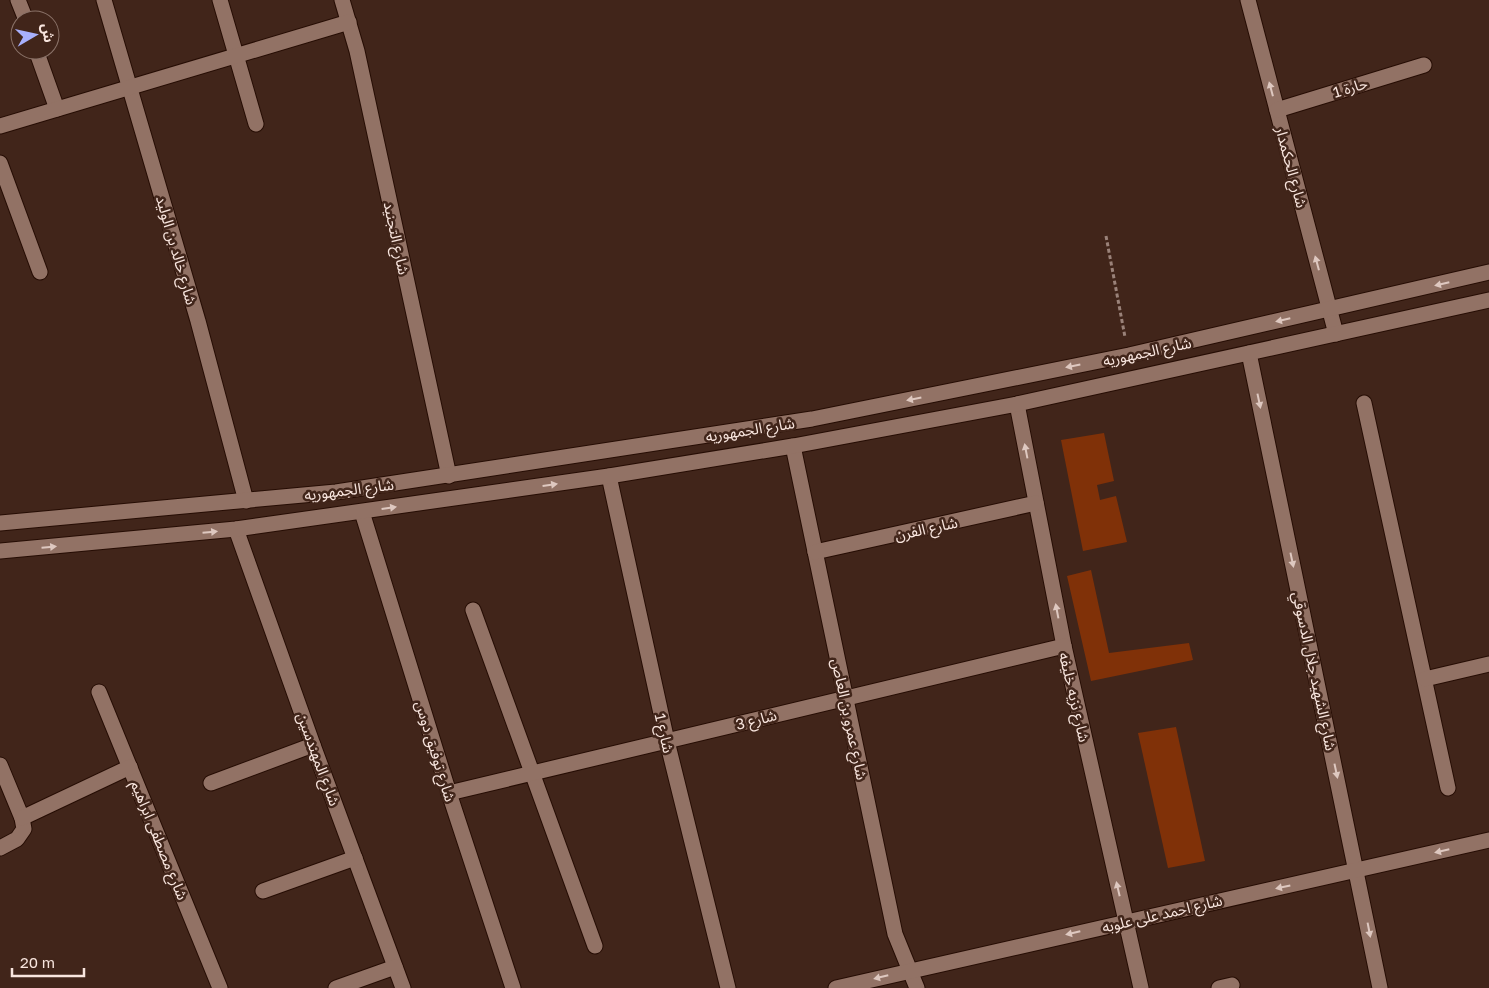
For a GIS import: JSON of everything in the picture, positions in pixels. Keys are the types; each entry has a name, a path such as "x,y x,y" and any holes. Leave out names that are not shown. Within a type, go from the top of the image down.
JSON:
{"street":[{"name":"شارع خالد بن الوليد","path":"104,0 198,321 246,501"},
{"path":"220,0 256,124"},
{"name":"شارع التجنيد","path":"342,0 359,61 449,476"},
{"name":"شارع الحكمدار","path":"1248,0 1336,334"},
{"path":"0,126 349,22"},
{"path":"40,60 57,109"},
{"name":"حارة 1","path":"1277,110 1424,65"},
{"path":"0,163 40,272"},
{"name":"شارع الجمهوريه","path":"0,523 336,492 812,419 1129,355 1489,272"},
{"name":"شارع الجمهوريه","path":"0,551 236,529 608,476 793,446 1017,404 1489,300"},
{"name":"شارع الشهيد جلال الدسوقي","path":"1249,353 1380,988"},
{"path":"1364,403 1448,788"},
{"name":"شارع نزيه خليفه","path":"1017,404 1064,646 1141,988"},
{"name":"شارع عمرو بن العاص","path":"793,446 895,934 917,988"},
{"name":"شارع 1","path":"608,476 667,741 728,988"},
{"name":"شارع الفرن","path":"815,552 1036,503"},
{"name":"شارع توفيق دوس","path":"362,512 449,794 514,988"},
{"name":"شارع المهندسين","path":"236,529 313,746 403,988"},
{"path":"474,610 595,946"},
{"name":"شارع 3","path":"449,794 1064,646"},
{"path":"1424,679 1489,664"},
{"name":"شارع مصطفى ابراهيم","path":"99,692 220,988"},
{"path":"211,783 313,746"},
{"path":"0,765 22,818 24,829 18,839 0,848"},
{"path":"22,818 130,766"},
{"name":"شارع احمد على علوبه","path":"836,988 1489,840"},
{"path":"263,891 355,858"},
{"path":"336,988 395,967"}],"path":[{"path":"1106,236 1129,355"}],"building":[{"path":"1104,433 1114,481 1097,485 1100,500 1116,496 1127,542 1083,551 1061,440"},
{"path":"1091,570 1109,653 1189,643 1193,660 1091,681 1067,576"},
{"path":"1176,727 1205,861 1168,868 1138,733"}]}
